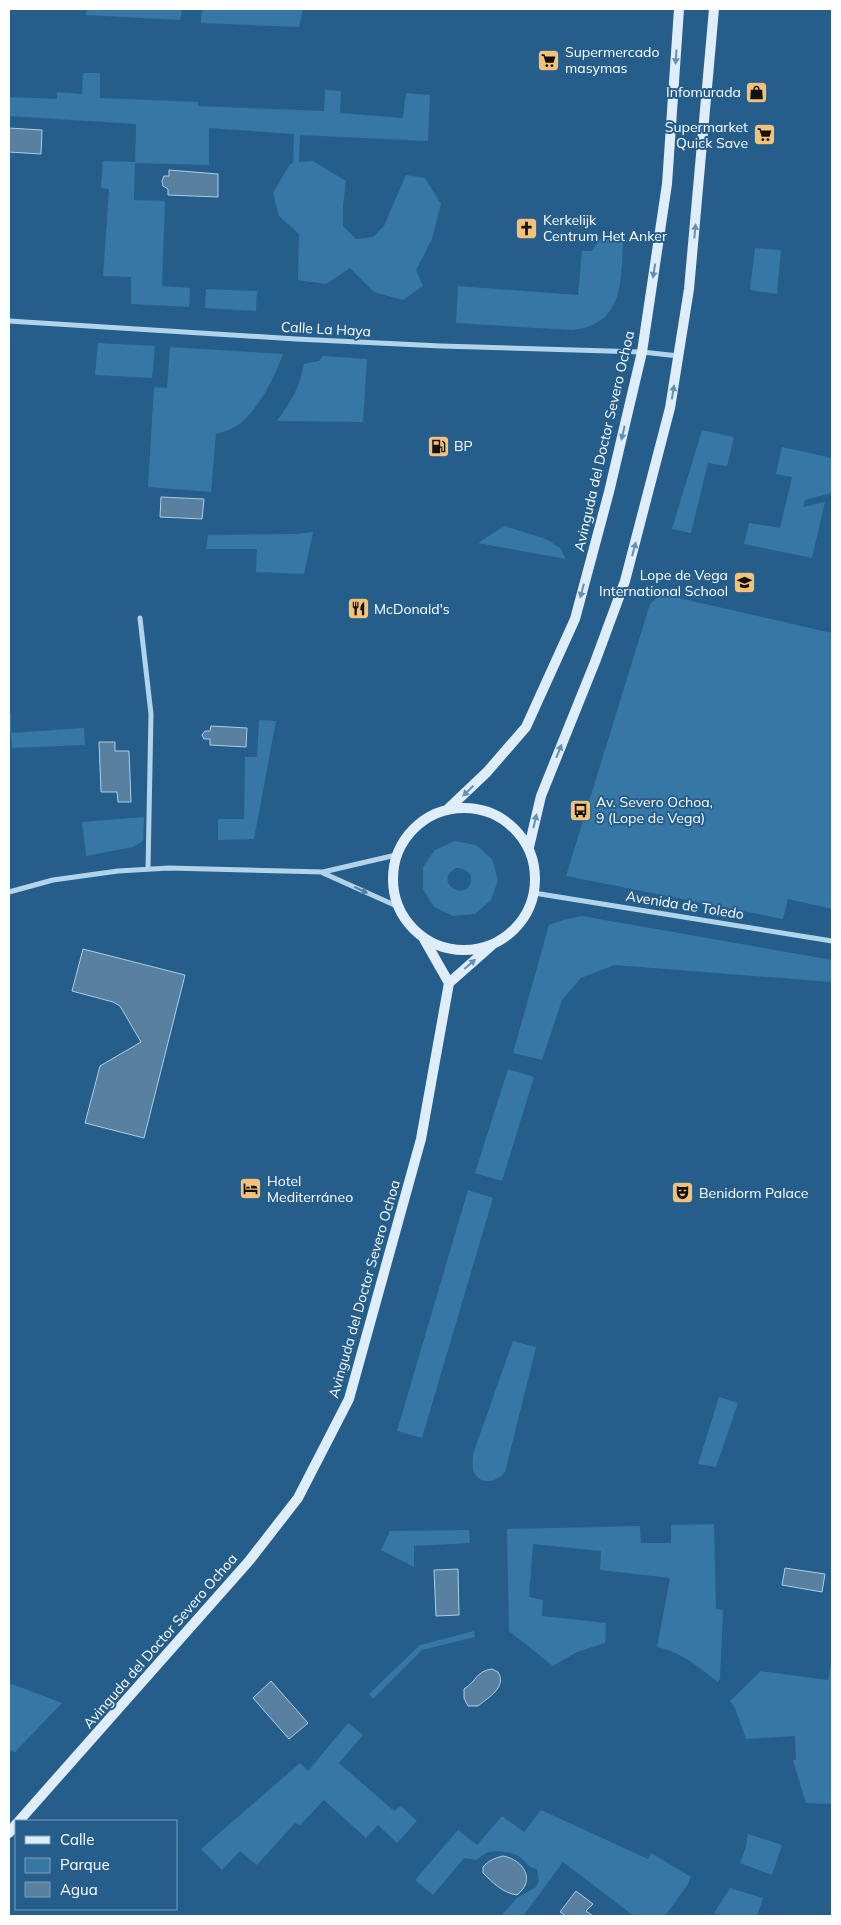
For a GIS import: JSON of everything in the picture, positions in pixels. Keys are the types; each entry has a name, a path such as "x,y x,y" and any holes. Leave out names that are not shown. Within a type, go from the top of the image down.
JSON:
{"street":[{"name":"Avinguda del Doctor Severo Ochoa","path":"448,809 487,772 526,726 575,619 609,492 642,352 668,184 679,9"},
{"path":"529,847 541,796 595,662 625,581 670,408 689,289 714,9"},
{"name":"Calle La Haya","path":"9,321 421,345 642,352 678,356"},
{"path":"140,618 151,714 148,869"},
{"path":"472,808 496,814 515,828 529,847 536,870 534,893 526,915 512,933 492,945 449,983 424,939 407,923 396,902 392,878 396,855 408,834 426,818 448,809 472,808"},
{"path":"9,892 53,880 148,869 323,872 396,855"},
{"path":"323,872 398,907"},
{"name":"Avenida de Toledo","path":"534,893 832,941"},
{"path":"424,939 446,948 469,951 492,945"},
{"name":"Avinguda del Doctor Severo Ochoa","path":"20,1820 249,1561 293,1504 349,1399 421,1139 449,983"}],"green space":[{"path":"87,9 182,9 180,20 86,15"},
{"path":"204,9 303,9 299,27 201,23 201,14"},
{"path":"83,73 100,73 100,98 198,102 198,106 324,111 325,90 341,91 340,113 403,118 406,93 430,95 428,141 300,135 299,162 313,161 346,181 343,226 356,239 373,237 384,226 406,175 425,178 441,204 432,239 416,270 423,286 403,300 374,292 350,268 326,284 298,280 299,234 279,216 273,193 290,164 293,163 294,134 209,128 209,165 135,163 134,200 165,201 162,286 190,288 189,307 131,304 131,277 103,276 109,189 101,188 103,161 135,162 136,124 9,116 9,97 57,99 57,92 82,94"},
{"path":"600,239 623,240 622,270 617,298 611,310 602,319 589,326 572,330 456,323 458,286 578,295 582,251 592,251"},
{"path":"755,248 781,250 777,294 750,290"},
{"path":"206,289 257,291 256,311 205,308"},
{"path":"98,343 155,346 152,378 95,375"},
{"path":"170,347 283,354 263,396 248,416 231,429 216,434 211,492 148,487 154,387 167,388"},
{"path":"323,356 367,359 363,422 277,421 294,394 304,364 319,361"},
{"path":"702,430 734,437 727,466 708,463 691,533 672,529"},
{"path":"782,447 832,458 832,493 805,500 803,507 825,502 812,558 744,544 749,523 780,528 792,477 776,474"},
{"path":"504,526 546,539 560,548 566,559 478,543"},
{"path":"313,532 304,574 256,572 257,549 206,549 208,535 296,534"},
{"path":"666,595 832,633 832,909 788,899 783,919 566,876 650,604 659,596"},
{"path":"9,714 11,714 11,733 9,733"},
{"path":"259,720 276,721 254,839 218,840 218,819 244,819 245,757 257,757"},
{"path":"84,728 85,745 12,748 11,733"},
{"path":"144,817 143,841 133,847 86,856 82,822"},
{"path":"455,841 476,845 492,859 498,880 491,900 475,914 453,916 434,907 423,889 423,867 435,850","holes":["459,868 467,871 471,876 468,888 463,890 452,888 447,879 450,873"]},
{"path":"582,916 832,960 832,982 614,965 581,978 562,1000 542,1060 513,1053 549,925"},
{"path":"508,1069 534,1077 502,1181 475,1173"},
{"path":"468,1190 493,1198 422,1438 397,1431"},
{"path":"513,1341 536,1347 505,1472 497,1479 483,1481 479,1479 473,1470 473,1454"},
{"path":"719,1397 738,1403 716,1467 698,1464"},
{"path":"714,1524 716,1609 723,1610 720,1679 718,1682 682,1656 657,1647 670,1578 600,1570 601,1551 533,1544 529,1597 543,1600 542,1616 606,1623 605,1643 577,1652 553,1666 509,1631 507,1529 640,1526 641,1543 671,1543 671,1525"},
{"path":"469,1530 470,1543 414,1546 414,1567 381,1550 390,1531"},
{"path":"474,1631 475,1637 422,1650 373,1699 369,1694 420,1645"},
{"path":"832,1658 832,1804 806,1803 793,1760 796,1760 795,1736 746,1739 735,1708 730,1701 761,1671 828,1680"},
{"path":"9,1683 62,1703 15,1752 9,1750"},
{"path":"348,1723 363,1735 339,1763 394,1811 401,1806 417,1821 397,1843 378,1825 366,1838 324,1800 300,1825 295,1823 257,1865 240,1851 222,1870 201,1849 300,1763 308,1771"},
{"path":"541,1810 648,1859 651,1853 691,1877 688,1884 665,1916 634,1916 563,1862 523,1916 501,1916 517,1898 536,1887 539,1881 537,1869 514,1854 494,1851 486,1853 476,1860 464,1858 433,1895 415,1880 458,1830 477,1845 502,1816 524,1832"},
{"path":"748,1834 782,1845 772,1875 740,1863 746,1847"},
{"path":"730,1888 763,1898 757,1916 723,1916 714,1913"}],"water":[{"path":"9,128 42,130 41,154 9,152"},
{"path":"169,170 218,174 218,197 168,195 168,189 163,186 162,181 164,176 169,176"},
{"path":"161,497 204,499 202,519 160,517"},
{"path":"211,726 247,728 246,747 210,745 210,739 204,739 202,735 205,731 210,731"},
{"path":"99,742 115,742 115,751 129,751 131,802 118,802 117,792 101,792"},
{"path":"83,949 185,975 144,1138 85,1123 100,1066 141,1042 120,1006 113,1002 72,991"},
{"path":"785,1568 825,1574 822,1592 782,1585"},
{"path":"458,1569 459,1615 436,1616 434,1570"},
{"path":"492,1669 498,1672 500,1677 499,1687 478,1706 468,1706 464,1698 464,1689 480,1674"},
{"path":"271,1681 308,1723 289,1739 253,1698"},
{"path":"503,1856 517,1862 525,1871 526,1883 517,1895 503,1890 483,1873 483,1867"},
{"path":"576,1891 593,1904 586,1911 593,1916 566,1916 560,1912"}],"place":[{"name":"Supermercado masymas","path":"549,60"},
{"name":"Infomurada","path":"757,92"},
{"name":"Supermarket Quick Save","path":"764,135"},
{"name":"Kerkelijk Centrum Het Anker","path":"527,228"},
{"name":"BP","path":"438,446"},
{"name":"Lope de Vega International School","path":"744,583"},
{"name":"McDonald's","path":"358,609"},
{"name":"Av. Severo Ochoa, 9 (Lope de Vega)","path":"580,810"},
{"name":"Hotel Mediterráneo","path":"251,1189"},
{"name":"Benidorm Palace","path":"683,1193"}]}
